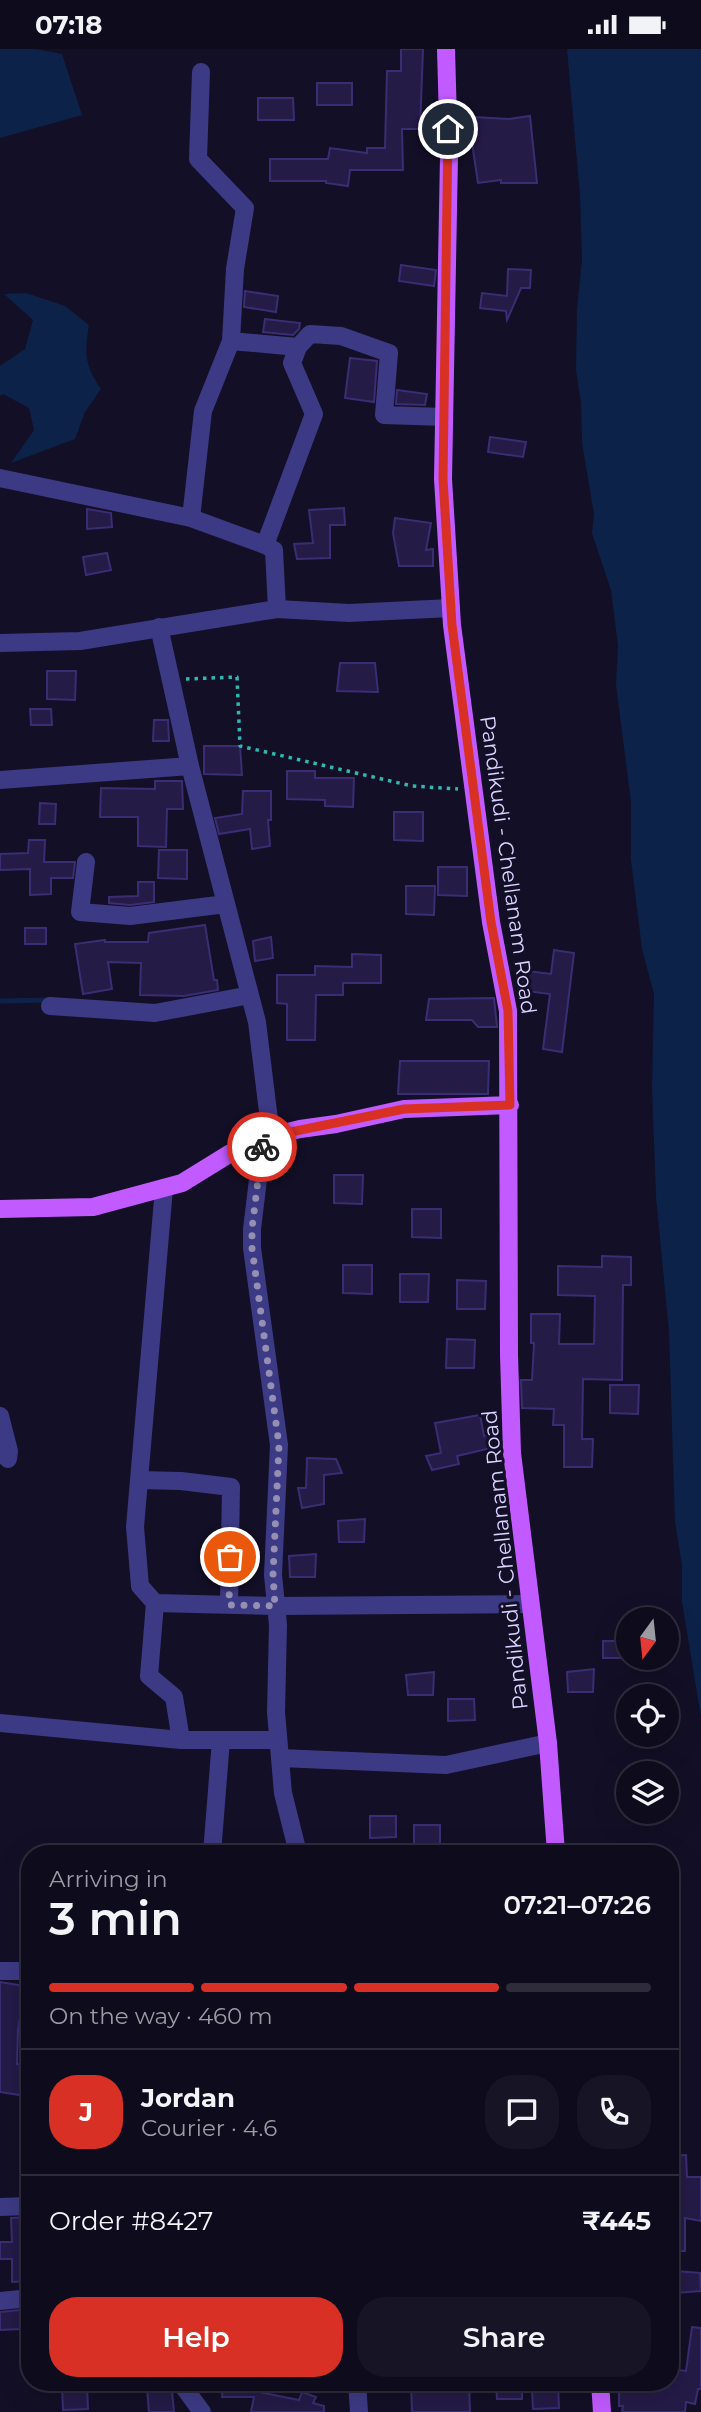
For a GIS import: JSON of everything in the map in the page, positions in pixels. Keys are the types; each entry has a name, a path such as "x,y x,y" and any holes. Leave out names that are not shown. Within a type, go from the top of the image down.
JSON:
{"main road":[{"name":"Pandikudi - Chellanam Road","path":"446,49 449,156 443,479 451,608 491,922 508,1011 509,1355 512,1454 548,1743 555,1845"},
{"path":"0,1209 93,1207 182,1183 229,1154 267,1137 404,1109 510,1105"},
{"path":"601,2391 602,2412"}],"street":[{"path":"191,517 202,411 231,341 235,269 245,208 198,159 201,72"},
{"path":"265,545 314,414 292,363 298,347 310,334 341,335 389,353 384,415 444,417"},
{"path":"231,341 298,347"},
{"path":"0,478 191,517 265,545 274,550 277,609"},
{"path":"0,643 80,641 277,609 349,613 451,608"},
{"path":"159,627 190,766 257,1023 267,1137 252,1229 252,1248 279,1445 273,1575 278,1625 276,1712 283,1793 296,1845"},
{"path":"0,780 190,766"},
{"path":"86,862 80,912 130,916 226,904"},
{"path":"50,1006 155,1013 250,995"},
{"path":"164,1188 135,1527 140,1587 155,1603 275,1606 530,1604"},
{"path":"0,1416 9,1451 8,1459"},
{"path":"139,1480 181,1481 231,1487 229,1605"},
{"path":"155,1603 149,1676 174,1697 181,1740"},
{"path":"0,1723 181,1740 221,1740 279,1749 446,1765 548,1743"},
{"path":"213,1845 221,1740"},
{"path":"0,1971 21,1971"},
{"path":"0,2207 21,2206"},
{"path":"0,2301 21,2299"},
{"path":"187,2391 202,2412"},
{"path":"358,2391 359,2412"}],"path":[{"path":"171,680 237,677 240,746 412,786 474,790"}],"water":[{"path":"0,49 36,49 62,54 82,115 0,138"},
{"path":"567,49 701,49 701,1717 682,1602 682,1565 675,1522 669,1332 656,1197 652,1088 654,994 642,949 631,860 631,802 616,685 618,646 611,590 592,533 594,514 582,443 581,403 576,370 577,309 582,259 580,195"},
{"path":"26,293 65,306 89,325 87,359 101,389 85,412 75,439 11,463 34,430 29,408 3,394 0,396 0,366 25,349 33,320 4,294"}],"building":[{"path":"401,49 423,49 420,129 402,129 403,170 350,170 348,186 326,181 270,181 270,159 328,159 330,148 367,153 367,148 385,148 387,71 401,71"},
{"path":"317,83 352,83 352,105 317,105"},
{"path":"258,98 293,98 294,120 258,120"},
{"path":"530,116 537,183 501,183 501,180 478,183 472,143 474,117 509,119"},
{"path":"401,265 436,270 434,286 399,281"},
{"path":"508,269 531,270 530,288 521,288 507,320 506,311 480,308 482,293 507,296"},
{"path":"245,291 278,296 276,312 244,307"},
{"path":"265,319 300,323 299,329 293,335 263,332"},
{"path":"350,358 377,361 374,402 345,398"},
{"path":"397,390 427,394 425,405 396,404"},
{"path":"490,437 526,442 523,457 488,452"},
{"path":"344,508 345,525 330,525 330,558 297,559 294,544 313,543 309,510"},
{"path":"87,509 111,513 112,527 87,529"},
{"path":"395,518 431,523 426,550 433,549 433,566 399,566 393,533"},
{"path":"107,553 111,570 86,575 83,557"},
{"path":"340,663 375,663 378,692 337,691"},
{"path":"47,671 76,671 75,700 47,699"},
{"path":"30,709 51,709 52,725 31,725"},
{"path":"154,720 168,720 169,741 153,741"},
{"path":"204,746 240,746 242,775 204,774"},
{"path":"287,771 315,771 315,778 354,778 353,807 325,806 325,800 287,799"},
{"path":"155,781 182,781 183,809 167,809 166,847 138,846 138,817 100,817 101,788 155,789"},
{"path":"243,791 271,791 271,820 268,820 270,846 252,849 250,829 219,834 215,818 242,814"},
{"path":"40,803 56,804 55,824 39,824"},
{"path":"394,812 423,812 423,841 394,840"},
{"path":"29,840 45,840 44,862 75,862 73,878 51,878 51,894 30,895 30,869 0,870 0,854 28,853"},
{"path":"159,850 187,850 187,879 158,878"},
{"path":"438,867 467,867 467,896 438,895"},
{"path":"138,882 154,882 154,902 130,905 109,903 109,897 138,896"},
{"path":"406,886 435,886 434,915 406,914"},
{"path":"205,925 218,990 184,996 140,995 141,963 108,962 112,989 83,994 75,944 105,940 148,942 149,933"},
{"path":"25,928 46,928 46,944 25,944"},
{"path":"271,937 273,958 255,961 253,941"},
{"path":"554,950 574,953 562,1052 543,1049 550,994 518,990 520,970 551,974"},
{"path":"352,954 381,955 381,983 343,983 343,995 316,995 315,1040 287,1040 287,1004 277,1003 277,975 315,975 315,966 352,967"},
{"path":"494,998 497,1027 478,1027 472,1020 426,1020 429,999"},
{"path":"400,1061 489,1061 488,1094 398,1094"},
{"path":"334,1175 363,1175 362,1204 334,1203"},
{"path":"412,1209 441,1209 441,1238 412,1237"},
{"path":"602,1256 631,1257 631,1285 623,1285 622,1380 583,1379 582,1439 593,1439 592,1467 564,1467 564,1425 553,1425 554,1409 522,1408 521,1380 532,1380 534,1343 531,1343 531,1314 560,1314 559,1344 594,1344 595,1296 558,1295 558,1266 602,1267"},
{"path":"343,1265 372,1265 372,1294 343,1293"},
{"path":"400,1274 429,1274 428,1302 400,1302"},
{"path":"457,1280 486,1281 485,1309 457,1309"},
{"path":"447,1339 475,1340 474,1368 446,1368"},
{"path":"610,1385 639,1385 638,1414 610,1413"},
{"path":"480,1415 484,1436 487,1435 491,1448 457,1456 459,1464 432,1470 426,1456 441,1453 435,1423"},
{"path":"307,1458 336,1459 342,1473 324,1475 324,1504 302,1508 298,1488 306,1488"},
{"path":"365,1519 364,1542 339,1542 338,1521"},
{"path":"316,1554 315,1577 290,1577 289,1556"},
{"path":"603,1641 616,1641 616,1658 603,1658"},
{"path":"594,1669 593,1692 568,1692 567,1672"},
{"path":"434,1672 433,1695 408,1695 406,1675"},
{"path":"448,1699 474,1699 475,1720 448,1721"},
{"path":"370,1816 396,1816 396,1837 370,1838"},
{"path":"414,1825 440,1825 440,1845 414,1845"},
{"path":"0,1982 21,1985 17,2064 21,2064 21,2089 20,2095 0,2092"},
{"path":"679,2155 686,2155 687,2177 701,2177 701,2221 685,2218 685,2251 679,2251"},
{"path":"21,2217 21,2282 12,2282 12,2259 0,2259 0,2242 12,2242 11,2218"},
{"path":"679,2271 700,2273 701,2291 679,2293"},
{"path":"20,2310 21,2329 0,2330 0,2312"},
{"path":"692,2327 701,2328 701,2389 698,2389 695,2404 686,2402 685,2412 622,2412 623,2406 619,2406 619,2391 679,2391 679,2370 686,2371"},
{"path":"62,2391 87,2391 88,2409 63,2410"},
{"path":"147,2391 172,2391 174,2412 149,2412"},
{"path":"222,2391 259,2391 299,2400 302,2392 316,2397 313,2403 324,2406 324,2412 251,2412 254,2397 222,2397"},
{"path":"411,2391 469,2391 470,2412 412,2412"},
{"path":"497,2391 522,2391 522,2399 497,2399"},
{"path":"532,2391 558,2391 559,2408 533,2409"}],"waterway":[{"path":"0,1001 49,1000"}],"way so far":[{"path":"230,1557 229,1605 275,1606 273,1575 279,1445 252,1248 262,1147"}],"route":[{"path":"262,1147 263,1139 271,1136 404,1109 510,1105 508,1011 491,922 452,625 443,479 448,129"}]}
